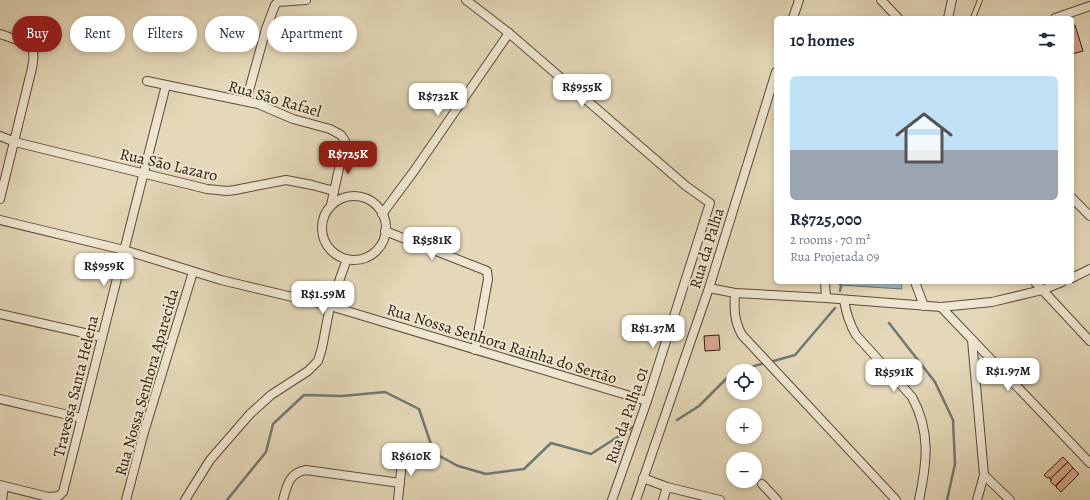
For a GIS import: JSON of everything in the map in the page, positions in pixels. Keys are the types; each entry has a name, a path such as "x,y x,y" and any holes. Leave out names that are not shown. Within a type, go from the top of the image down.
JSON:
{"street":[{"path":"246,101 266,29 275,5 278,2 306,0"},
{"path":"382,214 414,171 509,32 466,0"},
{"path":"794,16 799,0"},
{"path":"881,0 896,16"},
{"path":"948,16 952,0"},
{"path":"1061,16 1090,6"},
{"name":"Rua da Palha 01","path":"509,32 686,186 710,203 647,401 612,500"},
{"path":"0,34 21,42 32,49 34,54 15,142 0,198"},
{"name":"Rua da Palha","path":"636,500 709,288 774,78"},
{"name":"Rua São Rafael","path":"147,81 246,101 265,106 293,119 330,129 341,136 345,141 334,191"},
{"name":"Travessa Santa Helena","path":"2,486 48,497 59,496 62,492 166,85"},
{"name":"Rua São Lazaro","path":"0,136 15,142 207,189 227,191 286,180 334,191"},
{"path":"330,205 346,197 354,196 363,197 377,206 385,222 383,240 377,249 369,256 358,259 347,259 331,250 322,234 322,225 323,218 330,205 334,191"},
{"path":"1074,200 1089,214"},
{"name":"Rua Nossa Senhora Rainha do Sertão","path":"0,220 124,250 221,280 330,306 647,401"},
{"path":"385,231 487,271 488,278 475,350"},
{"path":"185,500 210,460 250,414 271,395 308,371 318,361 330,306 347,259"},
{"path":"1074,277 1090,269"},
{"name":"Rua Nossa Senhora Aparecida","path":"126,500 144,432 193,272"},
{"path":"826,284 826,298"},
{"path":"916,284 924,306"},
{"path":"1037,284 1090,341"},
{"path":"709,288 735,294 826,298 941,307 992,302 1042,290 1057,284"},
{"path":"735,294 734,313 736,326 742,335 896,500"},
{"path":"844,300 846,314 856,335 912,397 918,409 926,448 926,471 919,500"},
{"path":"941,307 1090,463"},
{"path":"0,314 102,337"},
{"path":"972,340 984,475 977,500"},
{"path":"0,399 81,418"},
{"path":"398,500 403,452"},
{"path":"283,500 287,485 293,475 299,471 306,470 400,483"},
{"path":"984,475 1010,500"},
{"path":"643,478 667,487 720,500"},
{"path":"762,484 777,500"},
{"path":"2,486 2,500"},
{"path":"663,500 667,487"}],"lane":[{"path":"974,16 980,0"}],"water":[{"path":"901,284 902,289 839,285"}],"building":[{"path":"1074,25 1083,51 1074,53"},
{"path":"719,335 720,350 705,351 704,336"},
{"path":"1063,457 1068,462 1050,479 1049,477 1047,478 1044,475"},
{"path":"1068,462 1073,468 1055,486 1050,479"},
{"path":"1073,468 1079,474 1061,492 1056,487 1057,485"}],"waterway":[{"path":"840,291 842,284"},
{"path":"770,362 795,355 835,308"},
{"path":"889,323 935,382 953,420 955,464 947,500"},
{"path":"677,420 699,406 726,379"},
{"path":"227,500 266,452 273,424 304,395 342,396 385,392 419,409 434,453 458,466 486,474 524,469 551,443 591,454 633,427"}]}
